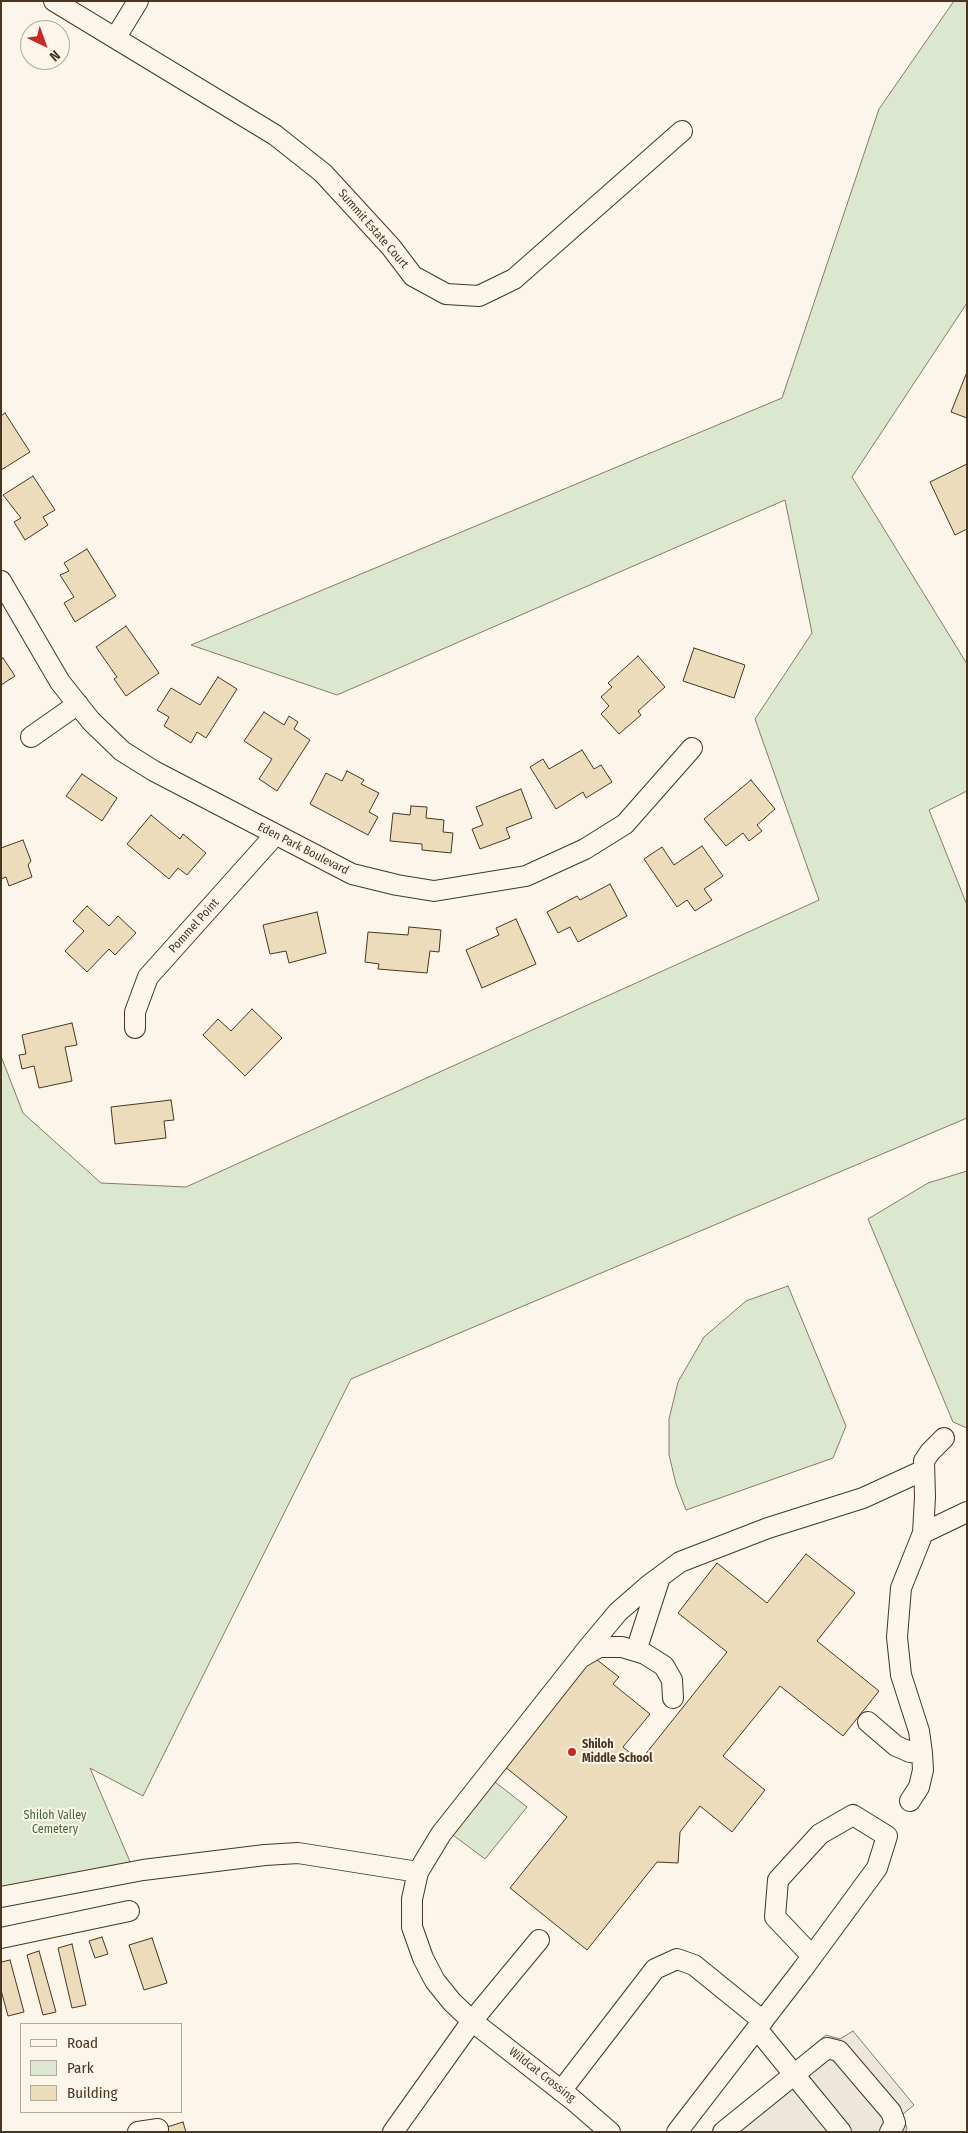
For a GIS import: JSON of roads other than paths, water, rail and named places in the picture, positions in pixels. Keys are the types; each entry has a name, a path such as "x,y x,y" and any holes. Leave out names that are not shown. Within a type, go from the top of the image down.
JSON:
{"street":[{"name":"Summit Estate Court","path":"54,1 275,134 323,173 391,247 413,276 446,294 479,296 514,279 682,132"},
{"path":"116,37 138,1"},
{"name":"Eden Park Boulevard","path":"1,581 60,682 91,720 122,751 154,771 352,874 397,885 434,891 526,876 585,849 625,824 692,748"},
{"path":"31,737 78,704"},
{"name":"Pommel Point","path":"135,1028 135,1012 148,977 275,835"},
{"path":"910,1801 918,1787 923,1770 919,1731 901,1675 897,1637 901,1588 923,1533 926,1497 924,1461 944,1438"},
{"name":"Wildcat Crossing","path":"610,2132 472,2020 435,1981 423,1958 412,1927 412,1899 418,1872 441,1834 580,1658 618,1612 660,1577 680,1562 768,1528 862,1498 924,1470"},
{"path":"923,1533 967,1512"},
{"path":"636,1651 660,1577"},
{"path":"580,1658 599,1648 622,1646 645,1654 664,1666 672,1680 672,1698"},
{"path":"868,1722 896,1746 910,1752 922,1753"},
{"path":"677,2132 760,2025 812,1956 877,1868 887,1836 853,1815 820,1834 778,1880 775,1917 812,1956"},
{"path":"1,1896 143,1870 298,1853 418,1872"},
{"path":"1,1938 129,1911"},
{"path":"393,2132 472,2020 539,1940"},
{"path":"561,2091 655,1969 677,1959 694,1965 760,2025 794,2074 841,2132"},
{"path":"723,2132 827,2048 839,2051 891,2112 895,2123 890,2132"}],"place":[{"name":"Shiloh Middle School","path":"572,1752"}],"park label":[{"name":"Shiloh Valley Cemetery","path":"55,1823"}]}
